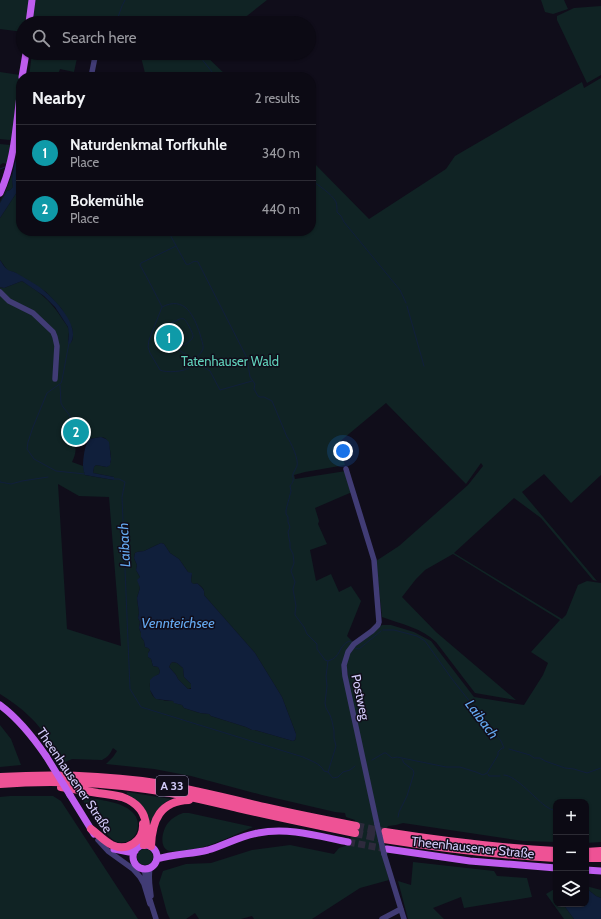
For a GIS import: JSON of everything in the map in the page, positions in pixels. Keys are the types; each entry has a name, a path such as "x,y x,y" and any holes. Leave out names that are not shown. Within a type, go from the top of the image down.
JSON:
{"highway":[{"name":"A 33","path":"0,777 61,775 144,782 192,790 271,808 355,830 309,824 173,793 115,785 79,782 24,782 0,784"},
{"path":"24,782 116,796 128,800 140,809 146,819 148,846"},
{"path":"148,846 151,840 155,820 162,810 177,801 201,800"},
{"path":"91,829 113,845 121,847 133,844 140,838 143,829 139,811 134,804"},
{"path":"553,851 527,850 385,835 469,851 527,857 553,858"},
{"path":"589,852 601,851"},
{"path":"589,858 601,858"}],"main road":[{"path":"30,16 32,0"},
{"path":"23,72 25,60"},
{"path":"0,193 10,166 16,135"},
{"name":"Theenhausener Straße","path":"0,705 14,716 34,739 98,840 120,853 134,854"},
{"path":"157,856 162,854 186,854 210,849 258,833 280,831 301,832 348,842"},
{"path":"148,846 155,849 157,856 156,863 146,869 136,865 134,854 137,848 148,846"},
{"name":"Theenhausener Straße","path":"386,852 553,868"},
{"path":"589,870 601,871"}],"street":[{"path":"92,72 94,60"},
{"path":"0,292 10,301 33,313 53,332 57,346 55,379"},
{"name":"Postweg","path":"346,469 374,560 379,622 378,626 354,644 348,652 344,665 345,676 377,824 404,919"},
{"path":"98,840 108,851 133,869 140,877 144,884 156,919"},
{"path":"146,869 145,874 150,904"},
{"path":"146,869 149,873 150,888 156,919"},
{"path":"382,919 401,909"}],"green space":[{"path":"0,0 267,0 247,16 16,16 16,31 0,29"},
{"path":"541,0 564,0 568,9 553,14 545,12"},
{"path":"601,6 601,75 587,83 557,20 557,16 574,8"},
{"path":"31,60 77,60 74,72 60,69 59,72 30,72"},
{"path":"142,60 210,60 223,72 145,72"},
{"path":"0,72 16,74 16,106 12,137 10,140 0,139"},
{"name":"Tatenhauser Wald","path":"601,78 601,475 571,503 544,474 522,492 597,581 593,580 541,518 514,498 454,553 562,619 566,615 578,585 587,581 601,583 601,842 589,843 589,799 553,799 553,842 523,841 403,823 388,826 383,835 388,854 382,854 389,880 360,888 312,919 254,919 252,916 241,919 199,919 195,913 186,919 170,919 159,883 163,871 186,864 211,863 252,850 290,845 334,854 339,848 345,846 356,830 355,820 346,817 345,813 262,795 191,776 154,769 106,764 117,751 113,748 109,755 102,760 72,759 63,763 44,733 35,722 12,702 0,694 0,287 4,288 22,281 29,285 50,302 66,323 69,331 68,343 72,341 73,336 72,328 61,308 46,292 14,272 8,271 0,260 0,218 16,194 16,236 316,236 316,165 369,219 446,169 455,156 582,82 584,88","holes":["386,403 466,484 481,463 483,466 468,485 399,546 376,561 382,617 411,627 430,637 436,642 475,693 516,700 436,632 402,597 425,570 453,554 560,620 531,652 548,663 543,675 524,705 474,697 431,641 414,632 391,625 382,625 356,645 349,654 346,664 348,675 344,676 343,666 345,658 353,642 347,636 361,601 351,586 339,592 331,574 316,581 310,550 327,544 318,524 319,521 315,508 352,492 346,471 295,479 294,475 345,465 338,443","72,417 84,427 89,439 102,437 105,438 109,445 111,459 110,463 107,467 96,465 93,473 114,477 114,480 85,475 83,466 72,462 75,447 73,439 65,425","58,484 79,496 109,497 121,646 67,629","161,543 164,544 170,553 179,559 188,572 192,574 192,583 198,584 202,587 204,590 204,595 255,653 282,697 296,734 294,741 252,730 209,714 184,708 182,705 173,701 157,699 153,696 150,682 159,674 160,671 158,667 153,666 151,659 148,657 150,650 145,647 144,641 141,637 137,598 140,588 138,580 140,577 136,570 137,565 134,558 135,553 144,551","368,793 372,793 380,825 375,824"]},
{"path":"0,144 10,145 7,164 3,163 0,165"},
{"path":"13,169 13,187 7,191 0,203 9,183"},
{"path":"173,662 177,663 183,668 184,677 191,684 191,688 188,689 169,667"},
{"path":"0,725 11,739 21,765 0,767"},
{"path":"127,792 171,799 166,801 156,812 152,820 150,830"},
{"path":"53,796 61,801 138,919 0,919 0,797"},
{"path":"80,796 116,803 128,809 136,817 138,829 135,835 126,842 117,842 112,839 97,821"},
{"path":"183,813 253,827 213,844 192,850 167,850 164,847 162,839 164,830 171,820"},
{"path":"142,849 148,849 153,854 151,863 148,865 142,865 137,860 137,854"},
{"path":"413,862 494,871 497,876 527,878 532,897 464,908 461,897 433,908 444,919 408,919 398,881 411,885"},
{"path":"589,887 601,890 601,898 589,890"},
{"path":"553,890 553,904 546,894"},
{"path":"555,907 565,907 574,919 564,919"}],"water":[{"path":"16,160 16,194 0,218 0,203 7,191 13,187 12,182"},
{"path":"0,260 8,270 17,273 44,290 64,312 72,329 73,337 70,344 68,343 68,327 55,307 44,296 22,281 4,288 0,287"},
{"path":"179,327 183,332 182,336 176,342 172,342 168,332"},
{"path":"101,437 109,442 111,459 110,465 107,467 96,465 93,473 114,477 114,480 85,475 84,473 83,459 88,441 89,439"},
{"name":"Vennteichsee","path":"161,543 164,544 170,553 179,559 188,572 192,573 192,583 198,584 204,590 204,595 255,653 282,697 296,734 294,741 252,730 209,714 184,708 182,705 174,703 173,701 156,699 154,697 150,690 150,680 159,674 160,671 158,667 153,666 151,659 148,657 150,650 145,647 144,641 141,637 139,628 140,622 138,618 139,613 137,598 140,588 137,580 140,577 136,570 137,565 134,558 135,553 144,551","holes":["171,663 177,663 183,668 184,677 191,684 191,689 188,689 169,667"]},
{"path":"589,890 601,898 601,919 574,919 565,907 589,907"}],"waterway":[{"path":"118,16 125,0"},
{"path":"203,60 212,72"},
{"name":"Laibach","path":"0,169 5,167"},
{"path":"316,184 334,199 337,212 400,290 406,303"},
{"name":"Laibach","path":"171,236 186,264 195,261 198,262 247,358 250,377 255,384 254,389 258,396 272,401 296,456 297,466 293,474 293,482 290,486 291,491 286,510 290,527 288,532 290,548 293,554 294,563 291,571 295,582 293,589 296,606 295,615 304,627 307,634 317,644 317,649 325,660 328,661 336,657 345,643 349,641 351,642"},
{"path":"162,307 170,304 183,306 191,314 198,327 203,349 188,369 175,372 160,370 148,347 149,340 162,307 140,265 141,263 176,246"},
{"path":"407,306 424,366"},
{"path":"180,319 185,320 193,336 187,343 171,349 169,348 162,329 163,327 180,319"},
{"name":"Laibach","path":"69,343 61,383 47,393 33,427 27,449 34,459 56,471 85,474"},
{"path":"177,348 210,371 220,390 252,381"},
{"path":"60,385 61,403 72,420 83,432"},
{"path":"0,481 11,484 48,477"},
{"name":"Laibach","path":"114,479 119,479 125,482 122,497 130,689 141,707 303,757 318,764 333,778 338,777 343,772 350,770 355,766"},
{"name":"Laibach","path":"372,760 386,753 392,758 397,757 446,767 460,767 483,775 487,773 498,755 498,752 504,748 501,741 452,679 425,641 417,636 394,630 383,630"},
{"name":"Laibach","path":"355,648 359,649 381,631"},
{"path":"328,661 325,703 332,721 336,746 328,772"},
{"name":"Laibach","path":"509,749 530,755 534,758 540,758 565,768 587,773 601,768"},
{"path":"398,817 407,796 414,773 402,759"},
{"path":"488,774 489,776 500,776"},
{"path":"504,775 514,779 543,804 553,810"}],"tunnel":[{"path":"356,826 385,832"},
{"path":"355,833 384,839"},
{"path":"348,842 387,849"}],"place":[{"name":"Naturdenkmal Torfkuhle","path":"169,338"},
{"name":"Bokemühle","path":"76,432"}]}
